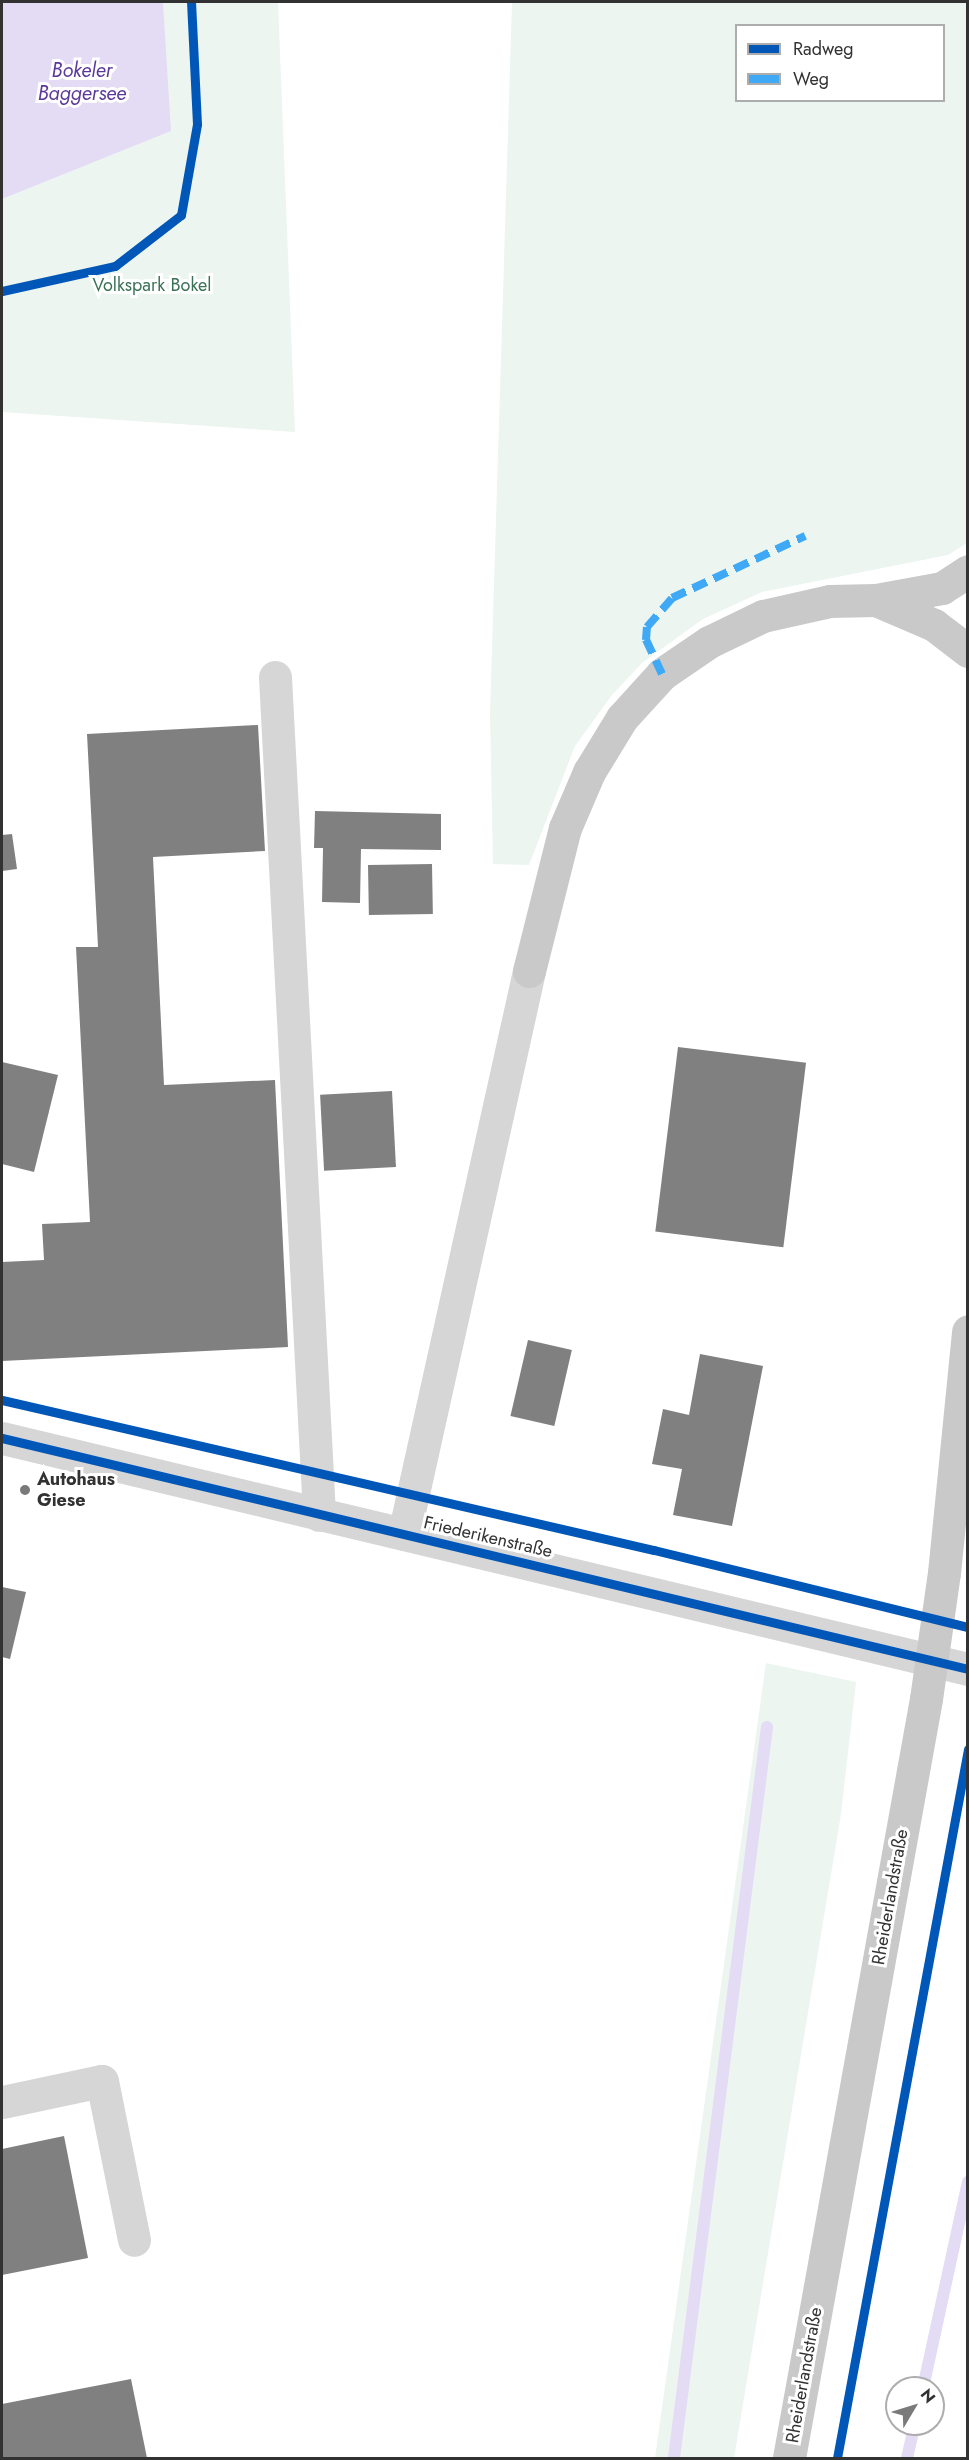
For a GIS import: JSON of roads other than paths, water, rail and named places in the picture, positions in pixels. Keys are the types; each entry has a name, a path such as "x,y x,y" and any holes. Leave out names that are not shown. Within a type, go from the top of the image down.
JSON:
{"main road":[{"path":"529,971 565,828 589,772 622,718 662,674 709,642 763,616 830,601 876,600 959,584"},
{"path":"876,600 934,625 968,651"},
{"name":"Rheiderlandstraße","path":"789,2458 926,1700 944,1573 968,1331"}],"street":[{"path":"275,677 319,1515"},
{"path":"404,1534 529,971"},
{"name":"Friederikenstraße","path":"2,1438 968,1669"},
{"path":"2,2102 102,2081 134,2240"}],"water":[{"name":"Bokeler Baggersee","path":"2,2 163,2 171,131 2,199"}],"waterway":[{"path":"674,2458 767,1727"},
{"path":"926,2376 968,2182"},
{"path":"907,2458 912,2436"}],"place":[{"name":"Autohaus Giese","path":"25,1490"}],"park label":[{"name":"Volkspark Bokel","path":"152,285"}]}
